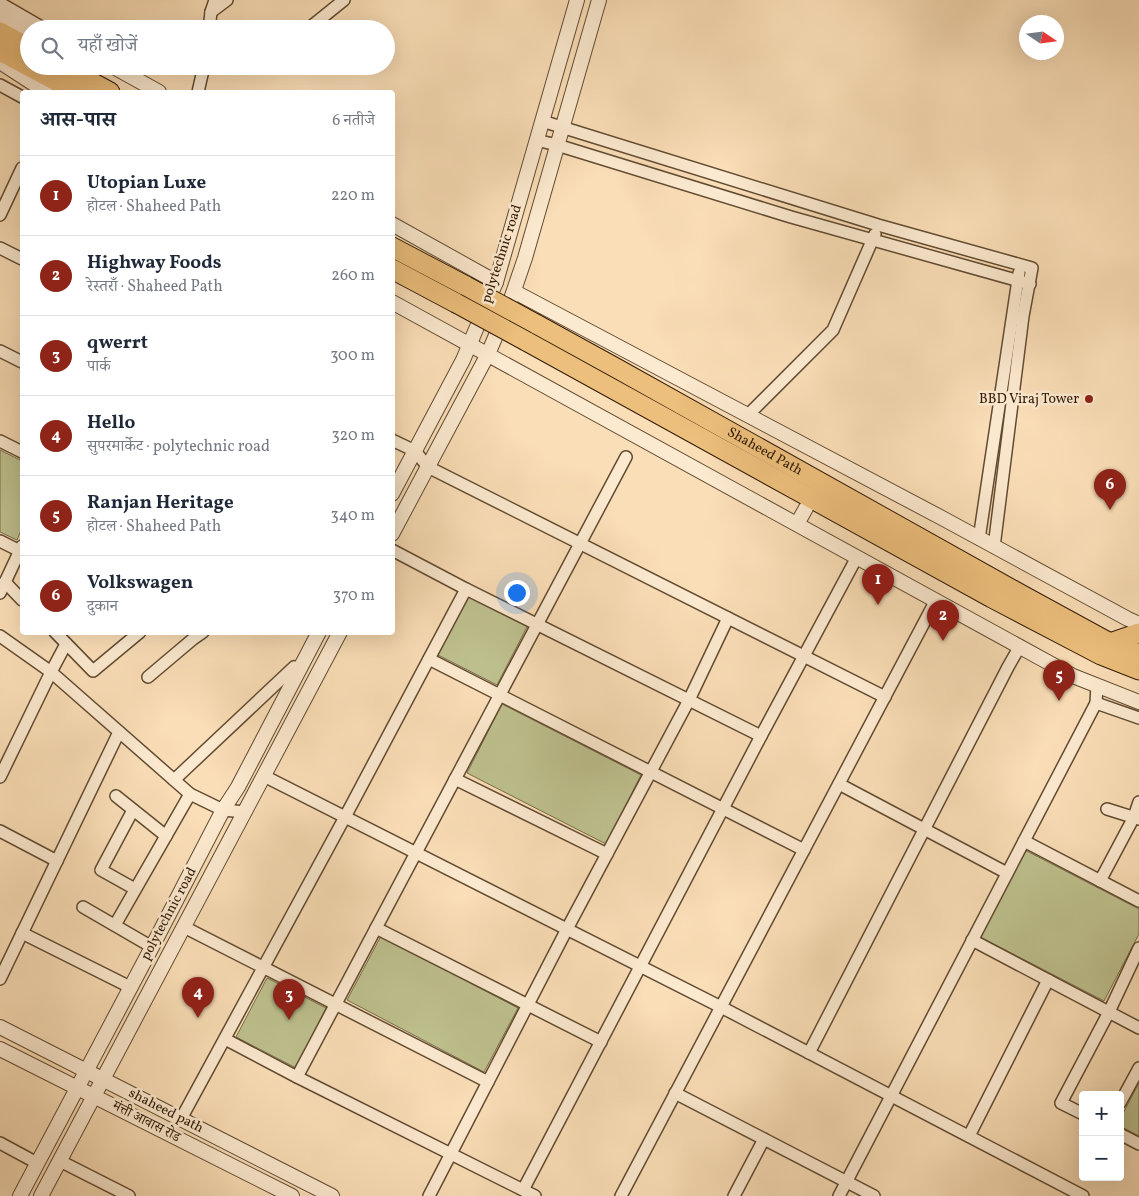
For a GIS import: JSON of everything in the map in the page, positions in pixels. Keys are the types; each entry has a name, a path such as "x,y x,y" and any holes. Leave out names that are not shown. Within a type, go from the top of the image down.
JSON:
{"highway":[{"path":"1,20 20,39"},
{"path":"0,51 20,62"},
{"path":"45,75 73,90"},
{"path":"79,75 106,90"},
{"name":"Shaheed Path","path":"395,249 616,368 1110,643 1139,654"},
{"name":"Shaheed Path","path":"395,271 992,598 1101,655 1139,670"},
{"path":"1110,643 1139,633"}],"street":[{"path":"210,20 215,0"},
{"path":"211,12 227,0"},
{"path":"319,20 344,0"},
{"name":"polytechnic road","path":"395,488 463,360 496,282 577,0"},
{"path":"395,528 488,354 515,292 599,0"},
{"path":"1,20 20,24"},
{"path":"1,20 20,28"},
{"path":"0,62 20,75"},
{"path":"13,70 12,79 2,86 20,96"},
{"path":"20,75 43,90"},
{"path":"128,75 155,90"},
{"path":"198,90 202,75"},
{"path":"542,122 878,225 1032,268 1023,316 994,546"},
{"path":"536,140 791,217 1030,284"},
{"path":"0,215 20,172"},
{"path":"748,416 833,330 878,225"},
{"path":"395,226 496,282"},
{"path":"0,248 20,258"},
{"path":"980,539 1020,265"},
{"path":"515,292 748,416 829,466 994,546 1139,624"},
{"path":"395,304 1073,676 1139,703"},
{"path":"0,351 20,361"},
{"path":"0,441 20,451"},
{"path":"395,441 415,450 428,467 885,697"},
{"path":"297,1077 626,457"},
{"path":"797,524 806,508"},
{"path":"0,541 20,548"},
{"path":"20,550 3,588 20,599"},
{"path":"395,552 761,736"},
{"path":"523,1190 761,736 858,557"},
{"path":"181,1119 466,589"},
{"path":"621,1196 936,600"},
{"path":"429,1196 567,929 689,700 728,618"},
{"path":"58,635 93,671 136,635"},
{"path":"148,677 199,635"},
{"name":"polytechnic road","path":"20,1196 152,947 222,810 238,787 317,635"},
{"path":"41,1196 338,635"},
{"path":"0,636 51,672 190,794 222,810 245,812"},
{"path":"0,777 66,644"},
{"path":"808,1052 1020,646"},
{"path":"429,659 804,850"},
{"path":"174,780 294,667 299,670"},
{"path":"839,1196 1096,703 1097,685"},
{"path":"1096,703 1139,718"},
{"path":"1118,711 1139,703"},
{"path":"0,979 119,732"},
{"path":"264,776 721,1007 1082,1196"},
{"path":"455,779 607,854"},
{"path":"839,784 1007,873"},
{"path":"115,925 190,794"},
{"path":"116,796 166,836"},
{"path":"1100,881 1137,818 1139,802"},
{"path":"132,810 101,870 136,889"},
{"path":"1107,810 1137,818"},
{"path":"0,831 57,861"},
{"path":"1024,841 1139,901"},
{"path":"82,907 152,947"},
{"path":"184,927 488,1082"},
{"path":"376,928 601,1042"},
{"path":"22,933 130,987"},
{"path":"972,940 1139,1028"},
{"path":"1079,1112 1061,1103 1109,1012 1139,948"},
{"path":"969,1136 1048,980"},
{"name":"shaheed path","path":"0,1027 332,1196"},
{"path":"225,1039 535,1196"},
{"name":"मंत्ती आवास रोड","path":"0,1049 292,1196"},
{"path":"1124,1096 1139,1068"},
{"path":"675,1093 874,1196"},
{"path":"1124,1136 1139,1144"},
{"path":"734,1196 764,1139"},
{"path":"0,1143 37,1163"},
{"path":"60,1161 124,1195"}],"green space":[{"path":"0,450 20,460 20,533 17,540 0,532"},
{"path":"468,595 528,625 497,685 438,655"},
{"path":"502,704 641,775 606,844 467,773"},
{"path":"1025,850 1139,909 1139,934 1104,1001 980,937"},
{"path":"381,936 518,1008 484,1072 347,1000"},
{"path":"267,978 326,1008 296,1068 236,1037"},
{"path":"1139,1083 1139,1136 1124,1128 1124,1111"}],"place":[{"name":"BBD Viraj Tower","path":"1089,399"},
{"name":"Volkswagen","path":"1110,510"},
{"name":"Utopian Luxe","path":"878,605"},
{"name":"Highway Foods","path":"943,641"},
{"name":"Ranjan Heritage","path":"1059,701"},
{"name":"Hello","path":"198,1018"},
{"name":"qwerrt","path":"289,1020"}]}
